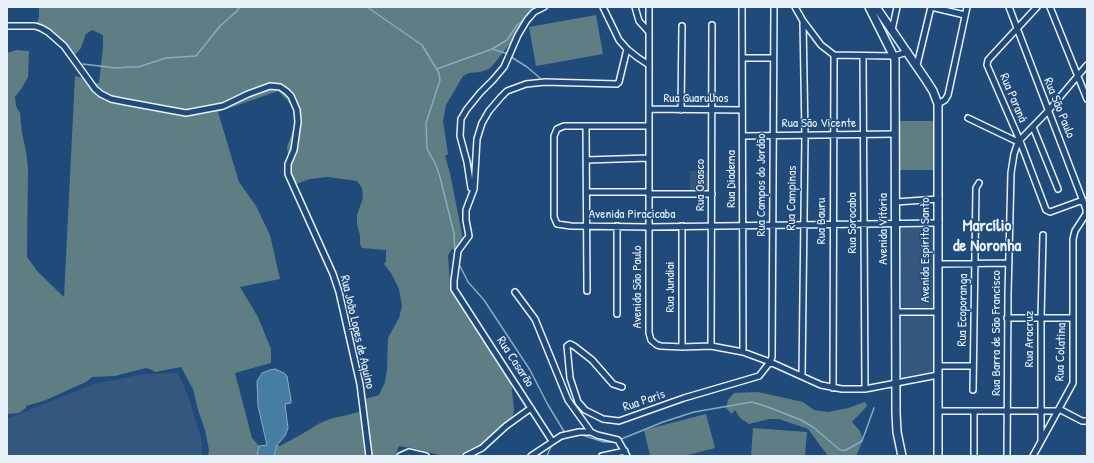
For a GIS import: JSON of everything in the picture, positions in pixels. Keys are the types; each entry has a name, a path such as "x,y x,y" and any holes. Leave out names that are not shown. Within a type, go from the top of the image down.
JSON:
{"street":[{"path":"471,195 470,176 460,136 462,119 467,109 504,67 518,35 527,20 534,12 544,7"},
{"path":"603,7 612,29 627,49 637,58 649,65"},
{"path":"635,7 639,21 649,32"},
{"name":"Avenida São Paulo","path":"649,7 649,337 653,343 661,346 712,346 742,352 802,375 821,385 833,388 865,389 938,375"},
{"name":"Rua Diadema","path":"742,7 742,352"},
{"name":"Rua Campos do Jordão","path":"770,362 773,354 774,7"},
{"path":"795,7 803,21 821,45 834,55 894,56 908,52"},
{"path":"892,30 897,7"},
{"path":"917,65 931,7 965,15"},
{"path":"938,104 945,100 948,95 967,7"},
{"name":"Rua São Paulo","path":"1009,7 1084,200 1086,209 1085,220 1075,231 1073,238"},
{"path":"1017,29 1037,7"},
{"path":"1050,7 1087,99"},
{"path":"870,10 877,8"},
{"name":"Avenida Espírito Santo","path":"877,8 917,65 933,91 938,104 938,456"},
{"name":"Avenida Vitória","path":"870,10 894,56 896,88 896,413 897,432 902,456"},
{"name":"Rua Campinas","path":"802,375 805,135 803,21"},
{"name":"Rua Osasco","path":"712,24 712,346"},
{"name":"Rua João Lopes de Aquino","path":"7,26 35,26 48,32 64,46 95,89 111,99 186,113 223,106 264,87 270,86 280,87 291,96 298,118 294,150 288,164 288,174 333,274 339,292 360,384 369,456"},
{"path":"681,110 682,26"},
{"name":"Rua Paraná","path":"1017,29 987,63 1048,212 1084,200"},
{"path":"471,195 474,189 477,139 482,123 489,111 507,91 516,87 545,82 617,84 619,82 627,49"},
{"name":"Rua Bauru","path":"833,388 834,55"},
{"name":"Rua Sorocaba","path":"863,56 865,389"},
{"path":"742,58 773,58"},
{"path":"968,118 1019,142 1049,110 1087,65"},
{"name":"Rua Guarulhos","path":"649,109 742,110"},
{"name":"Avenida Piracicaba","path":"649,126 564,126 560,127 555,132 554,217 557,224 648,227 939,223"},
{"path":"586,126 587,291"},
{"path":"1033,127 1058,189"},
{"name":"Rua São Vicente","path":"743,136 895,134"},
{"name":"Rua Barra de São Francisco","path":"1008,456 1007,318 1011,173 1014,154 1019,142"},
{"path":"586,160 649,158"},
{"name":"Rua Ecoporanga","path":"973,390 976,188 979,183"},
{"path":"587,192 712,194"},
{"name":"Rua Casarão","path":"471,195 467,204 465,215 469,236 458,251 454,289 552,441"},
{"path":"896,202 939,199"},
{"path":"617,226 617,314"},
{"name":"Rua Jundiai","path":"682,226 682,347"},
{"name":"Rua Aracruz","path":"1041,442 1043,235"},
{"name":"Rua Colatina","path":"1033,456 1073,381 1073,238"},
{"path":"938,264 1009,263"},
{"path":"515,292 535,319 568,400 591,432 618,440 626,454 602,456"},
{"path":"896,312 938,312"},
{"path":"1007,318 1073,318"},
{"name":"Rua Paris","path":"622,387 613,384 592,360 574,346 570,344 567,346 570,378 574,394 578,402 585,410 593,414 619,421 684,398 759,376 770,362"},
{"path":"938,366 973,366"},
{"path":"466,456 482,448 506,426 531,408"},
{"path":"938,411 1058,410 1082,421 1087,421"},
{"path":"974,411 974,456"},
{"path":"531,456 560,436 572,433 591,432"},
{"path":"400,456 409,452 426,456"}],"shaded area":[{"path":"690,171 710,171 711,189 709,191 690,191"},
{"path":"899,228 935,228 935,309 899,309"},
{"path":"899,315 935,315 935,371 899,378"},
{"path":"275,369 287,376 291,400 291,403 285,404 288,428 285,436 277,445 274,456 257,456 259,446 267,445 258,406 257,381 262,373"},
{"path":"178,373 188,396 202,441 202,456 7,456 7,419 93,384 144,374"}],"green space":[{"path":"39,7 535,7 514,39 489,69 469,73 463,76 446,105 443,121 448,154 445,156 450,173 463,241 458,249 452,249 448,255 450,285 511,381 514,410 512,419 499,427 485,443 458,456 443,456 399,446 395,456 274,456 277,445 280,446 320,423 333,418 359,412 362,402 365,399 379,395 385,382 387,370 388,338 399,318 402,306 399,289 391,273 384,264 386,261 386,250 362,248 360,244 357,215 363,198 362,188 357,181 328,177 310,179 296,184 291,177 287,147 295,125 293,109 288,101 278,91 218,112 239,182 256,206 270,235 280,279 240,287 258,317 271,349 271,363 235,373 252,438 259,446 257,456 208,456 209,450 205,430 193,389 181,367 155,372 146,368 115,376 92,377 86,382 46,400 26,406 26,408 19,413 7,414 7,53 16,50 29,51 28,77 15,97 16,106 20,113 28,168 27,257 38,272 64,297 75,76 83,78 91,84 99,83 103,47 103,35 92,30 86,34 81,48 75,55 56,41 35,29 39,17"},
{"path":"596,15 603,54 536,66 529,27"},
{"path":"898,121 934,121 934,170 898,170"},
{"path":"758,392 803,402 814,410 828,412 848,408 865,402 867,406 852,422 860,431 863,440 856,456 828,456 808,429 779,419 769,419 749,424 740,418 735,410 732,414 726,408 728,400 734,393"},
{"path":"706,414 715,448 684,456 650,456 644,430"},
{"path":"753,428 807,432 805,456 751,456"}],"waterway":[{"path":"83,64 116,68 138,67 166,58 196,56 220,26 240,7"},
{"path":"367,7 422,45 439,73 440,80 426,123 427,149 435,163 440,177 454,233 455,255"},
{"path":"437,69 492,49 507,40 517,25 523,21 535,7"},
{"path":"492,49 505,53 527,67 540,78"},
{"path":"459,264 468,282 484,300 530,370 548,405 565,433"},
{"path":"619,440 663,422 694,412 752,402 801,420 813,427 840,450 846,450 862,441 874,408"},
{"path":"577,435 582,435 604,442 615,442"},
{"path":"547,456 551,446 566,437"}],"district":[{"name":"Marcílio de Noronha","path":"987,236"}]}
